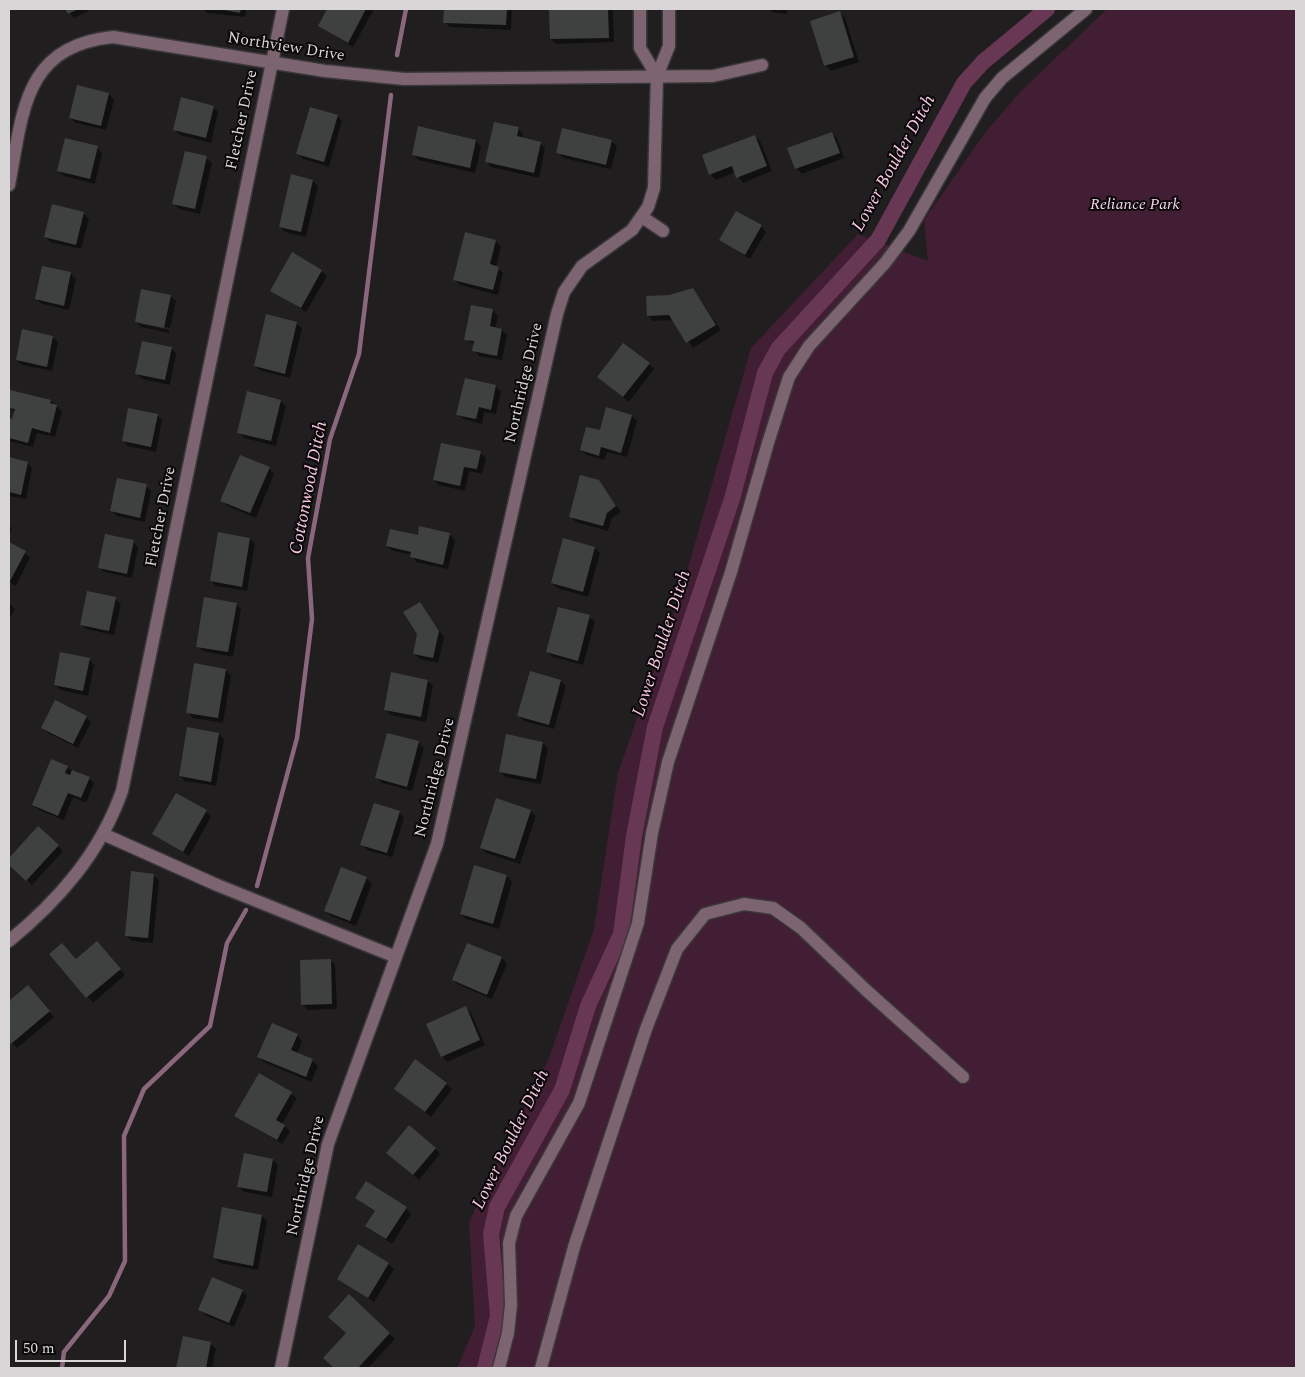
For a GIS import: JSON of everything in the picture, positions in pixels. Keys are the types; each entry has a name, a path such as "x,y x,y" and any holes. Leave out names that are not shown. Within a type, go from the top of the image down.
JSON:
{"street":[{"name":"Fletcher Drive","path":"9,941 61,893 84,866 114,814 129,766 283,9"},
{"path":"640,9 640,48 657,76"},
{"name":"Northridge Drive","path":"281,1368 328,1144 437,844 447,810 486,627 564,292 582,266 624,238 642,216 656,181 657,76 669,46 669,9"},
{"path":"499,1368 508,1333 512,1304 509,1243 516,1216 579,1103 600,1032 638,924 652,833 668,762 731,572 789,377 809,346 885,263 909,231 985,98 1002,78 1086,9"},
{"name":"Northview Drive","path":"9,185 30,91 44,68 55,57 71,46 94,39 113,37 334,72 404,79 713,76 762,65"},
{"path":"642,216 663,231"},
{"path":"103,834 141,853 396,957"},
{"path":"541,1368 574,1247 646,1029 678,949 705,914 744,904 773,908 801,928 867,991 963,1077"}],"green space":[{"name":"Reliance Park","path":"1107,9 1296,9 1296,1368 457,1368 475,1326 469,1222 549,1058 594,929 618,773 681,592 751,348 858,234 928,261 924,220 985,133 1020,92"}],"building":[{"path":"65,9 78,9 68,14"},
{"path":"219,9 241,9 240,13"},
{"path":"327,9 366,9 348,43 318,26"},
{"path":"444,9 507,9 506,25 443,23"},
{"path":"549,9 608,9 609,38 550,39"},
{"path":"840,11 854,57 824,66 810,21"},
{"path":"77,85 109,93 101,126 69,118"},
{"path":"181,97 214,106 206,138 173,130"},
{"path":"310,107 338,115 324,162 296,154"},
{"path":"494,122 519,127 517,136 541,142 534,173 485,162"},
{"path":"418,126 476,140 470,168 412,155"},
{"path":"562,128 612,140 606,165 556,153"},
{"path":"832,132 840,153 795,169 787,148"},
{"path":"755,135 767,166 736,178 732,166 709,175 702,155"},
{"path":"65,138 98,146 90,179 57,171"},
{"path":"185,151 207,156 195,209 172,204"},
{"path":"291,174 313,180 301,232 279,227"},
{"path":"52,204 84,212 76,245 44,237"},
{"path":"736,211 762,225 745,255 719,240"},
{"path":"465,232 496,240 490,264 499,267 493,290 453,280"},
{"path":"292,252 322,270 301,308 270,291"},
{"path":"42,266 71,272 64,306 35,299"},
{"path":"693,288 716,325 686,343 669,315 647,316 646,296 669,295"},
{"path":"141,289 171,295 164,328 135,322"},
{"path":"471,305 493,309 490,326 502,329 497,356 472,351 474,341 464,340"},
{"path":"266,314 297,322 285,374 254,366"},
{"path":"22,329 53,336 47,367 16,360"},
{"path":"142,341 172,347 165,380 135,374"},
{"path":"623,343 650,363 623,397 597,377"},
{"path":"465,378 496,385 491,410 479,407 476,419 456,415"},
{"path":"10,390 51,400 50,403 57,405 50,433 32,428 28,443 9,438 9,418 12,419 15,409 9,408"},
{"path":"247,391 281,400 271,441 237,433"},
{"path":"606,407 632,415 621,453 601,447 599,456 580,450 586,427 600,430"},
{"path":"128,408 158,414 151,447 122,441"},
{"path":"441,443 481,451 477,469 464,467 460,486 433,480"},
{"path":"240,455 270,467 250,513 220,501"},
{"path":"9,457 28,462 21,495 9,492"},
{"path":"580,475 599,480 616,506 607,513 603,526 569,517"},
{"path":"117,478 147,484 140,518 110,511"},
{"path":"419,526 450,533 443,565 410,557 411,552 386,546 390,529 418,535"},
{"path":"218,532 250,538 242,587 210,581"},
{"path":"105,534 134,540 127,574 98,568"},
{"path":"563,538 595,547 583,592 551,583"},
{"path":"9,542 26,551 10,581 9,581"},
{"path":"87,591 116,597 109,631 80,625"},
{"path":"204,597 237,603 228,652 196,647"},
{"path":"420,602 439,631 433,658 413,654 417,634 403,612"},
{"path":"558,607 590,615 578,661 546,652"},
{"path":"60,652 90,658 83,691 54,685"},
{"path":"194,663 226,669 218,718 186,713"},
{"path":"530,671 561,680 549,725 517,716"},
{"path":"391,672 428,680 421,717 384,710"},
{"path":"55,700 87,716 73,744 41,728"},
{"path":"187,727 219,733 211,782 179,776"},
{"path":"387,733 419,741 407,787 375,778"},
{"path":"506,734 543,742 536,779 499,772"},
{"path":"51,759 68,766 65,773 70,775 72,770 90,777 81,798 68,793 58,816 32,805"},
{"path":"176,793 207,810 183,852 152,834"},
{"path":"496,798 531,810 515,859 480,848"},
{"path":"374,803 400,811 387,853 360,845"},
{"path":"38,826 59,845 26,881 9,865 9,858"},
{"path":"474,865 507,875 493,924 460,914"},
{"path":"341,867 367,877 350,921 324,911"},
{"path":"131,871 154,874 148,938 125,936"},
{"path":"97,941 121,969 86,998 49,954 62,943 76,959"},
{"path":"467,943 502,957 487,995 452,980"},
{"path":"331,959 332,1004 301,1005 300,960"},
{"path":"28,985 50,1011 11,1044 9,1041 9,1001"},
{"path":"466,1006 480,1040 441,1057 426,1024"},
{"path":"272,1023 298,1034 291,1050 313,1059 306,1077 257,1057"},
{"path":"415,1059 447,1083 425,1112 394,1089"},
{"path":"259,1073 292,1092 276,1120 285,1125 277,1140 234,1116"},
{"path":"409,1125 436,1148 413,1175 386,1153"},
{"path":"244,1153 273,1159 267,1192 237,1187"},
{"path":"366,1181 407,1207 386,1239 365,1226 375,1211 355,1198"},
{"path":"222,1207 262,1215 253,1266 213,1258"},
{"path":"358,1244 389,1263 368,1298 337,1279"},
{"path":"212,1277 243,1290 229,1323 198,1310"},
{"path":"349,1294 390,1333 358,1368 334,1368 323,1358 346,1333 328,1317"},
{"path":"183,1336 211,1342 206,1368 176,1368"}],"waterway":[{"name":"Cottonwood Ditch","path":"397,55 406,9"},
{"name":"Lower Boulder Ditch","path":"485,1368 498,1316 491,1234 497,1207 562,1090 588,1006 621,934 634,836 655,727 732,499 765,373 778,349 878,240 964,83 983,62 1047,9"},
{"name":"Cottonwood Ditch","path":"257,886 297,738 312,619 308,558 330,439 359,354 391,95"},
{"name":"Cottonwood Ditch","path":"62,1368 64,1352 109,1296 125,1261 124,1136 144,1089 210,1026 227,943 246,910"}]}
